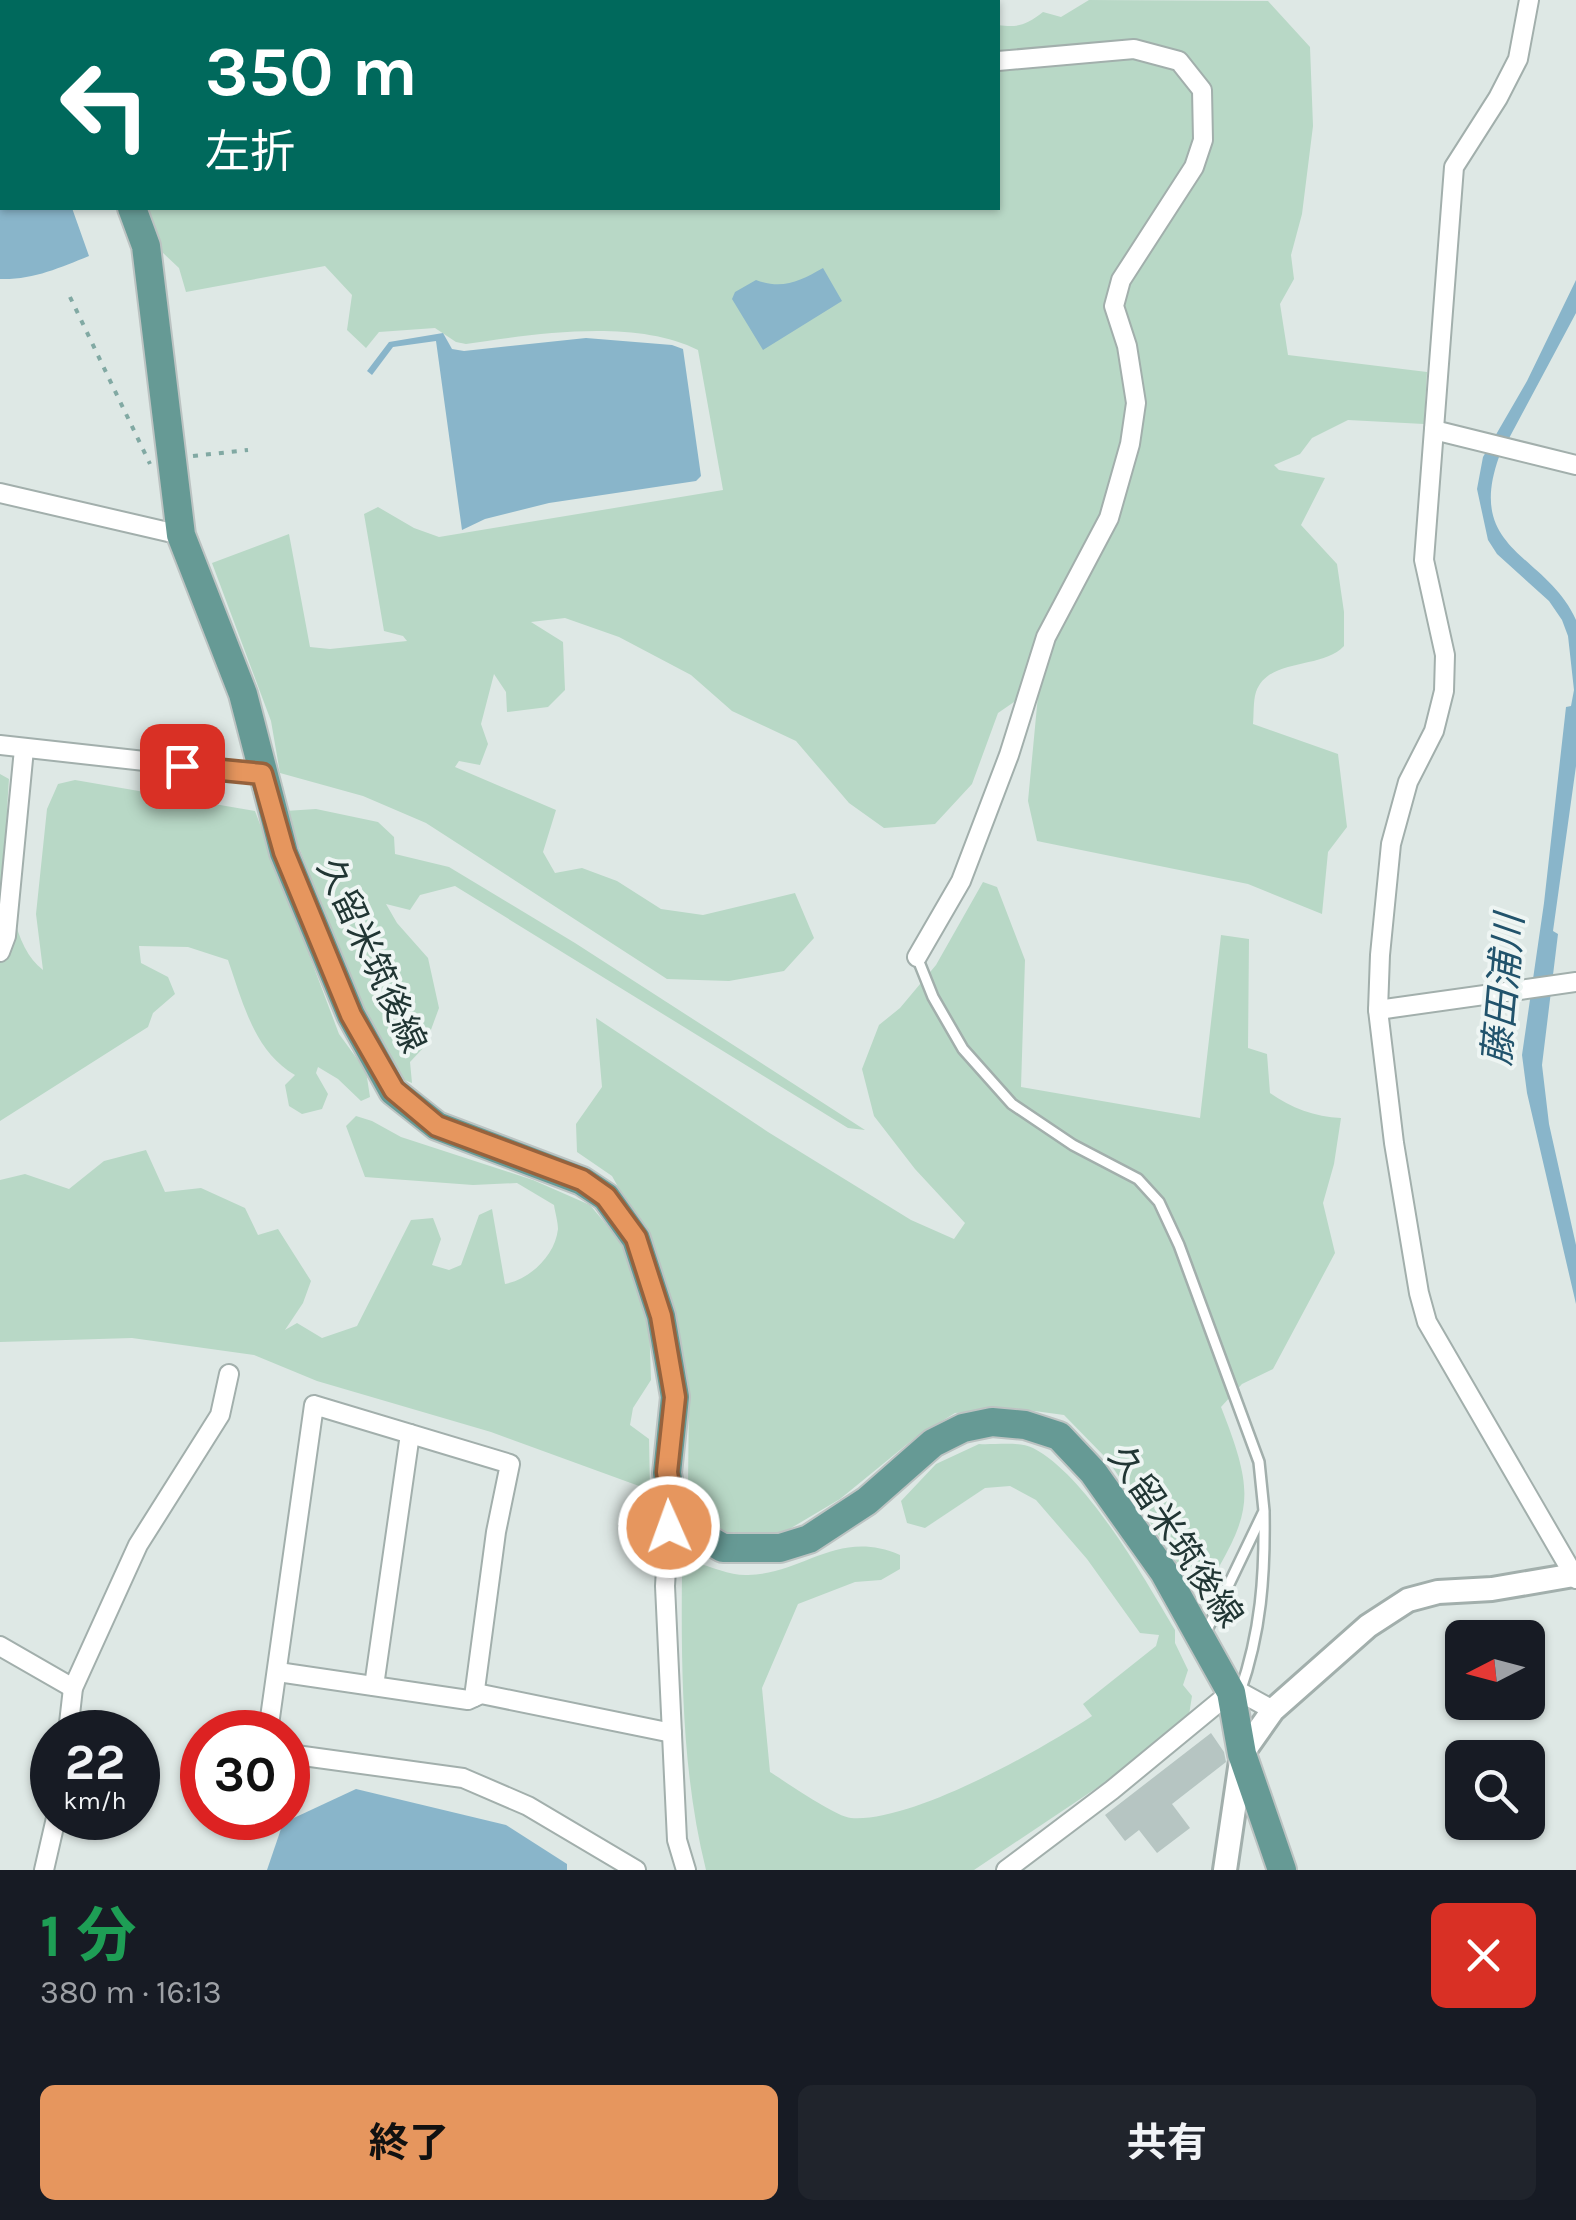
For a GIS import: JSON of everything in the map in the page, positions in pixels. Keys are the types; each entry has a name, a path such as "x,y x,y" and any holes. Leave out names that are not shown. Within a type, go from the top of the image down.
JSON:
{"main road":[{"name":"久留米筑後線","path":"133,210 146,246 181,535 243,694 284,852 344,997 394,1090 437,1126 582,1180 606,1197 636,1238 661,1316 675,1397 667,1472 671,1498 686,1527 724,1548 780,1548 809,1539 867,1501 933,1443 962,1428 992,1422 1024,1425 1059,1436 1094,1472 1164,1572 1235,1692 1242,1754 1282,1870"}],"street":[{"path":"1225,1870 1242,1754 1272,1710 1368,1626 1408,1600 1438,1592 1492,1589 1575,1576 1427,1322 1418,1293 1394,1143 1378,1010 1391,844 1408,782 1434,731 1444,690 1445,655 1424,560 1454,167 1518,59 1529,0"},
{"path":"917,957 962,881 1046,636 1108,518 1130,444 1136,403 1127,346 1114,306 1120,280 1194,166 1203,140 1202,90 1178,61 1134,49 1000,61"},
{"path":"1434,430 1576,465"},
{"path":"0,493 181,535"},
{"path":"0,745 262,774"},
{"path":"0,952 6,936 24,749"},
{"path":"1378,1010 1576,982"},
{"path":"70,1710 73,1688 138,1545 220,1415 229,1374"},
{"path":"272,1710 314,1405 510,1464 496,1532 474,1697"},
{"path":"374,1686 410,1434"},
{"path":"671,1498 665,1586 678,1840 686,1870"},
{"path":"0,1646 73,1688"},
{"path":"278,1672 468,1700 480,1694 672,1733"},
{"path":"1006,1870 1235,1692 1272,1710"},
{"path":"310,1757 463,1778 528,1806 636,1870"},
{"path":"44,1870 51,1840"}],"lane":[{"path":"917,957 933,996 963,1049 1012,1104 1073,1144 1138,1178 1159,1202 1179,1245 1259,1462 1265,1570 1260,1621 1253,1656 1235,1692"},
{"path":"1203,1639 1264,1511"}],"path":[{"path":"70,296 154,469 248,450"}],"green space":[{"path":"1089,0 1268,1 1310,47 1313,126 1302,214 1291,255 1294,279 1280,304 1288,355 1427,372 1424,424 1348,420 1312,438 1300,454 1274,465 1279,470 1325,478 1301,525 1337,564 1344,612 1344,646 1323,658 1272,673 1262,681 1254,703 1253,724 1338,754 1347,827 1328,852 1322,914 1248,884 1037,841 1028,801 1039,685 998,713 972,784 935,824 884,828 849,803 796,741 732,711 691,675 619,637 565,618 531,622 563,642 565,690 548,707 507,712 506,692 494,674 481,724 488,744 480,765 459,761 455,767 556,810 543,852 555,873 582,868 617,881 661,909 703,915 795,893 814,938 784,971 729,981 667,979 426,823 363,796 280,773 271,721 212,563 289,534 310,647 330,649 407,641 384,631 364,514 378,507 439,537 723,490 698,350 672,340 614,331 552,333 466,344 435,328 379,332 366,348 347,330 352,295 325,266 186,292 179,268 162,252 147,210 1000,210 1000,25 1022,24 1043,12 1061,17"},
{"path":"0,774 9,779 7,855 12,910 29,955 43,970 36,914 47,809 58,784 75,780 255,811 339,1034 366,1071 370,1097 361,1101 318,1067 316,1073 328,1094 322,1109 302,1114 289,1106 285,1085 295,1075 269,1053 260,1039 228,960 188,947 139,946 141,963 168,977 175,994 153,1013 148,1027 0,1121"},
{"path":"316,809 378,822 394,837 395,854 449,867 575,943 865,1130 848,1128 455,886 420,895 410,910 386,904 428,958 439,1008 425,1046 410,1062 412,1083 397,1077 378,1052 285,811"},
{"path":"983,882 997,887 1025,960 1021,1087 1200,1118 1221,935 1249,939 1248,1048 1267,1054 1270,1093 1304,1111 1341,1118 1323,1203 1335,1253 1273,1369 1242,1384 1221,1407 1241,1465 1244,1506 1230,1546 1201,1598 1107,1459 1064,1415 1013,1408 955,1413 916,1437 840,1499 781,1534 738,1537 714,1527 697,1510 688,1487 689,1395 659,1261 612,1176 577,1152 576,1124 602,1087 596,1018 768,1132 911,1220 954,1239 965,1223 915,1169 874,1116 862,1069 879,1025 900,1008 936,965"},
{"path":"356,1116 401,1137 533,1180 590,1205 620,1241 649,1319 651,1380 633,1408 630,1425 649,1439 650,1490 491,1432 317,1381 254,1355 132,1338 0,1342 0,1180 25,1174 69,1189 104,1161 146,1150 165,1192 201,1188 245,1208 258,1235 278,1229 311,1281 303,1303 285,1330 297,1323 322,1338 357,1326 411,1220 433,1218 441,1239 432,1265 449,1270 461,1265 479,1215 492,1209 505,1284 532,1272 547,1257 558,1229 554,1205 517,1183 473,1185 365,1177 346,1126"},
{"path":"979,1444 1033,1448 1074,1481 1093,1504 1175,1630 1175,1643 1188,1670 1183,1685 1192,1696 1189,1715 1116,1775 974,1870 706,1870 692,1797 683,1684 682,1571 695,1562 748,1575 787,1568 839,1549 878,1548 900,1555 900,1569 881,1580 855,1582 798,1604 762,1688 770,1772 823,1806 851,1818 907,1809 940,1797 1041,1747 1092,1716 1083,1704 1156,1646 1159,1635 1140,1633 1087,1559 1036,1500 1010,1486 985,1488 925,1528 907,1523 901,1501 936,1464"}],"water":[{"path":"0,210 73,210 89,256 24,278 0,279"},
{"path":"823,268 842,301 763,350 732,299 735,292 756,280 791,283"},
{"path":"1576,280 1576,313 1499,457 1491,489 1492,513 1501,533 1563,598 1576,620 1576,766 1553,931 1558,934 1542,1065 1549,1124 1576,1245 1576,1304 1527,1093 1522,1055 1566,707 1571,706 1574,690 1568,636 1549,601 1497,554 1488,540 1477,489 1483,457 1527,381"},
{"path":"443,333 452,349 464,351 586,338 683,349 701,476 696,481 549,503 485,519 462,530 436,341 393,347 372,375 367,371 389,342"},
{"path":"356,1789 506,1825 567,1864 567,1870 267,1870 277,1840 310,1840 310,1810"}],"building":[{"path":"1211,1733 1226,1762 1172,1804 1190,1828 1157,1853 1139,1830 1125,1841 1105,1815"}],"route":[{"path":"182,766 262,774 284,852 351,1015 394,1090 437,1126 582,1180 606,1197 636,1238 661,1316 675,1397 667,1472 671,1498 669,1527"}],"water label":[{"name":"藤田浦川","path":"1503,990"}]}
